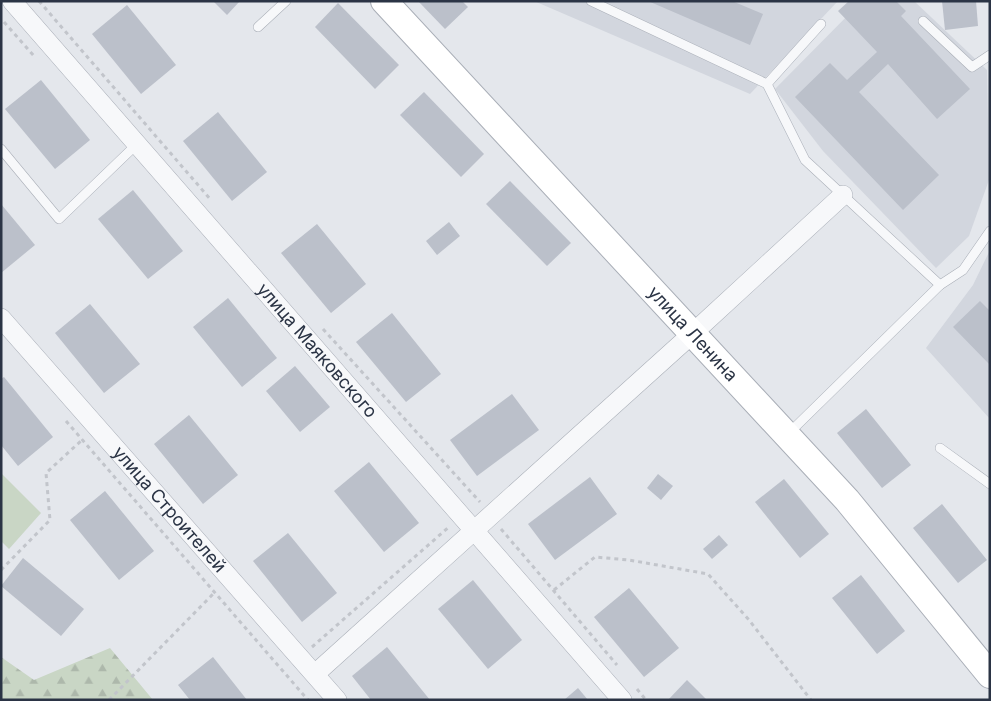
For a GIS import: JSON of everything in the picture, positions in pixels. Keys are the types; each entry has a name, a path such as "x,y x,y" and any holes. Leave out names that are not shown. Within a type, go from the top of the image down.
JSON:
{"main road":[{"name":"улица Ленина","path":"384,1 847,500 990,675"}],"street":[{"name":"улица Маяковского","path":"12,1 622,700"},
{"path":"315,674 843,195"},
{"name":"улица Строителей","path":"1,318 338,700"}],"lane":[{"path":"258,27 286,1"},
{"path":"591,1 767,84 805,160 940,285"},
{"path":"923,21 972,67 990,55"},
{"path":"767,84 821,24"},
{"path":"1,149 59,218 137,144"},
{"path":"787,435 940,285 963,270 990,231"},
{"path":"940,448 990,484"}],"path":[{"path":"39,1 215,205"},
{"path":"320,325 479,500"},
{"path":"63,418 308,700"},
{"path":"1,570 50,520 46,473 82,440"},
{"path":"497,524 622,670"},
{"path":"311,647 449,527"},
{"path":"554,590 595,557 629,560 708,574 750,620 811,700"},
{"path":"109,700 214,593"},
{"path":"634,685 646,700"}],"shaded area":[{"path":"534,1 838,1 750,94"},
{"path":"862,1 914,1 987,70 989,180 969,236 936,268 823,151 775,89"},
{"path":"990,250 990,419 926,348 973,285"}],"green space":[{"path":"1,473 41,513 9,549 1,541"},
{"path":"110,648 153,700 1,700 1,657 34,680"}],"building":[{"path":"213,1 240,1 227,15"},
{"path":"418,1 462,1 468,7 445,29"},
{"path":"648,1 732,1 763,14 750,45"},
{"path":"849,1 896,1 906,11 901,16 970,89 937,119 888,64 859,92 939,175 903,210 795,97 830,63 847,80 877,52 838,11"},
{"path":"942,1 976,1 978,26 945,30"},
{"path":"338,3 399,65 375,89 315,27"},
{"path":"127,5 176,65 141,94 92,34"},
{"path":"41,80 90,140 55,169 5,109"},
{"path":"424,92 484,154 461,177 400,115"},
{"path":"218,112 267,172 232,201 183,141"},
{"path":"510,181 571,243 547,266 486,204"},
{"path":"133,190 183,251 148,279 98,219"},
{"path":"1,204 35,245 1,273"},
{"path":"449,222 460,236 437,255 426,241"},
{"path":"317,224 366,284 331,313 281,253"},
{"path":"228,298 277,358 242,387 193,327"},
{"path":"980,301 990,311 990,365 953,327"},
{"path":"90,304 140,364 104,393 55,333"},
{"path":"392,313 441,374 406,402 356,342"},
{"path":"295,366 330,407 300,432 266,391"},
{"path":"4,377 53,437 18,466 1,445 1,379"},
{"path":"512,394 539,430 477,476 450,440"},
{"path":"866,409 911,465 882,488 837,433"},
{"path":"189,415 238,475 203,504 154,444"},
{"path":"369,462 419,523 384,552 334,491"},
{"path":"658,474 673,486 661,500 647,488"},
{"path":"590,477 617,514 555,560 528,524"},
{"path":"784,479 829,534 800,558 755,502"},
{"path":"105,491 154,551 119,580 70,520"},
{"path":"942,504 987,560 958,583 913,528"},
{"path":"288,533 337,593 302,622 253,561"},
{"path":"719,535 728,545 712,559 703,549"},
{"path":"23,558 84,609 61,636 1,586"},
{"path":"861,575 905,631 877,654 832,598"},
{"path":"473,580 522,640 488,669 438,609"},
{"path":"629,588 679,648 644,677 594,617"},
{"path":"387,647 430,700 371,700 352,676"},
{"path":"213,657 247,700 190,700 178,685"},
{"path":"687,680 707,700 668,700"},
{"path":"578,688 588,700 564,700"}]}
